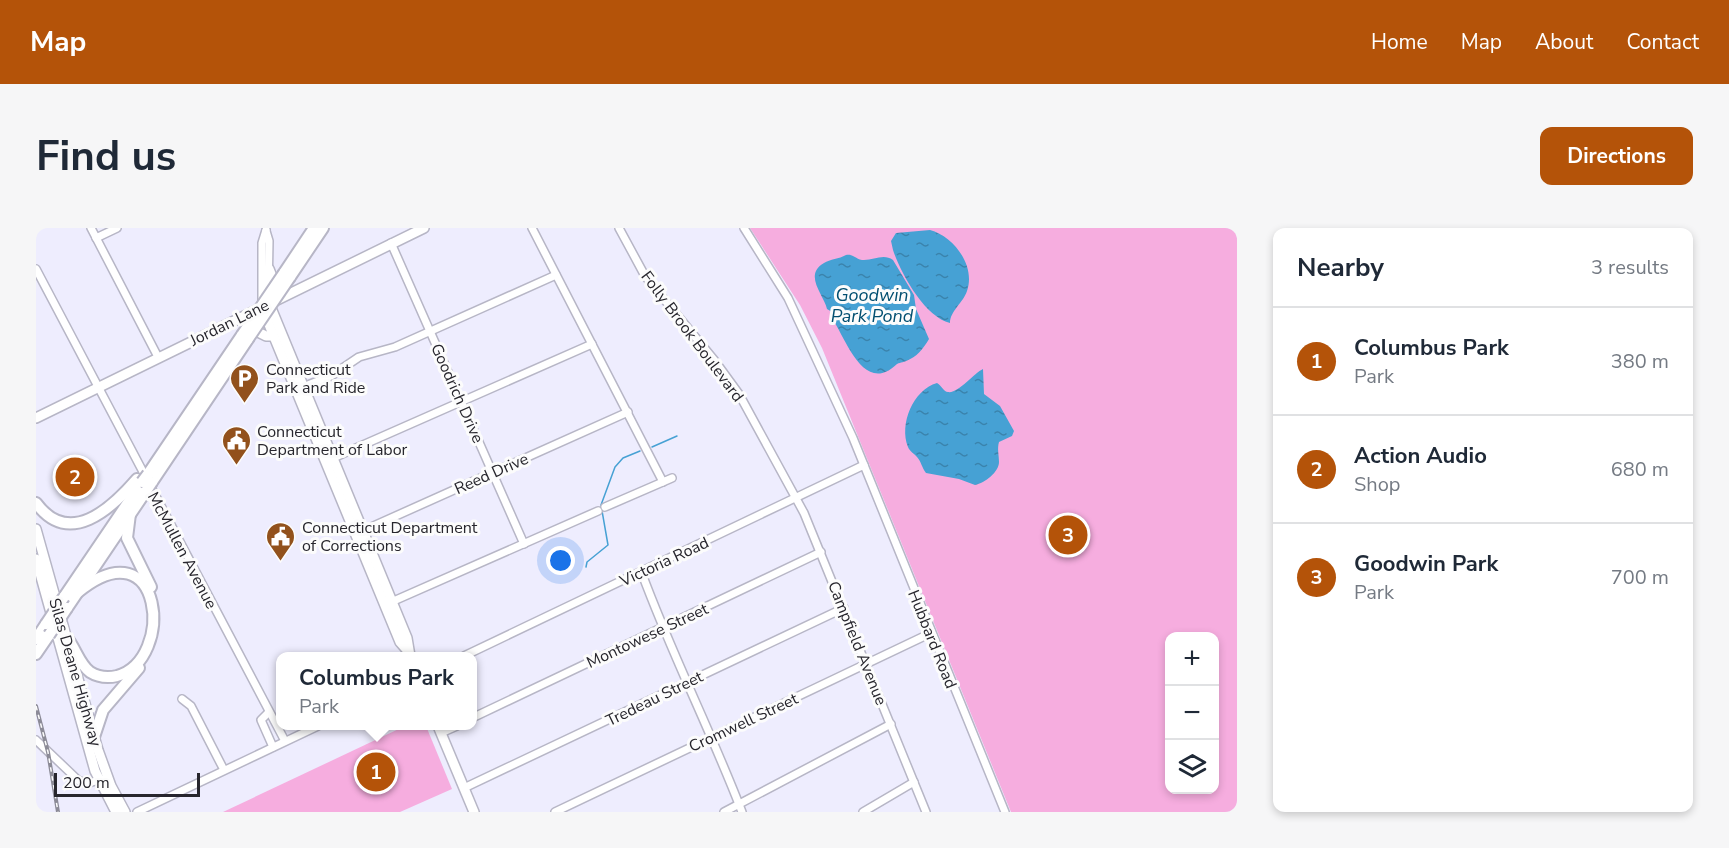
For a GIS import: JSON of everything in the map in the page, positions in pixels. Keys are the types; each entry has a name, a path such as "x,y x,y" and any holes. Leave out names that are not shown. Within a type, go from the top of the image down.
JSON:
{"highway":[{"path":"287,275 314,228"},
{"path":"93,743 101,713 146,660 157,631 155,597 127,538 126,527 145,479 287,275 323,228"},
{"path":"36,654 47,630 170,441 245,337"},
{"path":"36,503 54,520 68,523 82,522 110,506 145,479"},
{"path":"78,591 130,514"},
{"path":"65,603 78,591 108,572 122,571 132,574 142,582 149,595 153,614 152,633 145,650 135,664 123,674 110,677 88,670 67,638"},
{"path":"36,639 47,630"}],"main road":[{"name":"Jordan Lane","path":"36,418 424,228"},
{"path":"269,269 279,284 299,289"},
{"path":"266,305 273,336 299,388"},
{"path":"266,305 388,603 400,642 408,652"},
{"path":"230,322 240,323 266,336 273,336"},
{"name":"Silas Deane Highway","path":"36,528 103,779 116,812"},
{"name":"Silas Deane Highway","path":"36,559 93,743"},
{"path":"440,730 474,812"},
{"name":"Silas Deane Highway","path":"103,779 125,812"}],"street":[{"path":"91,228 158,357"},
{"path":"96,238 117,228"},
{"path":"532,228 663,482"},
{"name":"Folly Brook Boulevard","path":"620,228 645,276 739,394 782,477"},
{"name":"Hubbard Road","path":"744,228 788,298 864,465 1005,812"},
{"path":"266,229 266,305"},
{"name":"Goodrich Drive","path":"392,243 524,544"},
{"path":"266,251 269,269 266,305"},
{"name":"McMullen Avenue","path":"36,269 268,713 276,722"},
{"path":"299,388 331,376 358,357 395,347 556,275"},
{"path":"329,460 592,344"},
{"name":"Reed Drive","path":"358,532 628,412"},
{"name":"Victoria Road","path":"474,652 864,465"},
{"name":"Campfield Avenue","path":"782,477 821,552 926,812"},
{"path":"388,603 672,478"},
{"name":"Montowese Street","path":"477,716 821,552"},
{"path":"641,571 662,627 688,681 741,808"},
{"name":"Tredeau Street","path":"464,788 844,608"},
{"name":"Cromwell Street","path":"555,812 931,633"},
{"path":"182,699 191,705 224,770"},
{"name":"McMullen Avenue","path":"268,713 261,720 273,747"},
{"path":"724,812 741,808 891,724"},
{"name":"McMullen Avenue","path":"280,730 285,741"},
{"path":"137,812 309,730"},
{"path":"36,740 78,780 86,783 103,779"},
{"path":"863,812 914,782"}],"shaded area":[{"path":"750,228 1237,228 1237,812 1011,812 822,348 800,305"},
{"path":"397,730 428,730 452,789 400,812 223,812"}],"water":[{"name":"Goodwin Park Pond","path":"930,230 947,238 954,245 968,271 967,291 952,315 950,323 932,312 915,293 897,260 891,241 896,233"},
{"name":"Goodwin Park Pond","path":"846,255 862,260 882,257 893,260 914,295 916,309 929,339 917,355 885,372 875,373 857,361 816,285 815,273 818,268 826,262"},
{"path":"983,369 984,394 1000,406 1014,431 1012,436 999,442 997,470 987,479 975,485 959,479 926,473 909,449 906,438 905,428 910,409 915,400 928,387 937,383 947,392 952,392"}],"waterway":[{"path":"652,447 677,436"},
{"path":"586,567 587,562 608,545 601,505 615,467 623,458 640,451"}],"railway":[{"path":"36,706 48,752 58,812"}],"place":[{"name":"Connecticut Park and Ride","path":"245,404"},
{"name":"Connecticut Department of Labor","path":"236,466"},
{"name":"Action Audio","path":"75,477"},
{"name":"Goodwin Park","path":"1068,535"},
{"name":"Connecticut Department of Corrections","path":"281,562"},
{"name":"Columbus Park","path":"376,772"}]}
